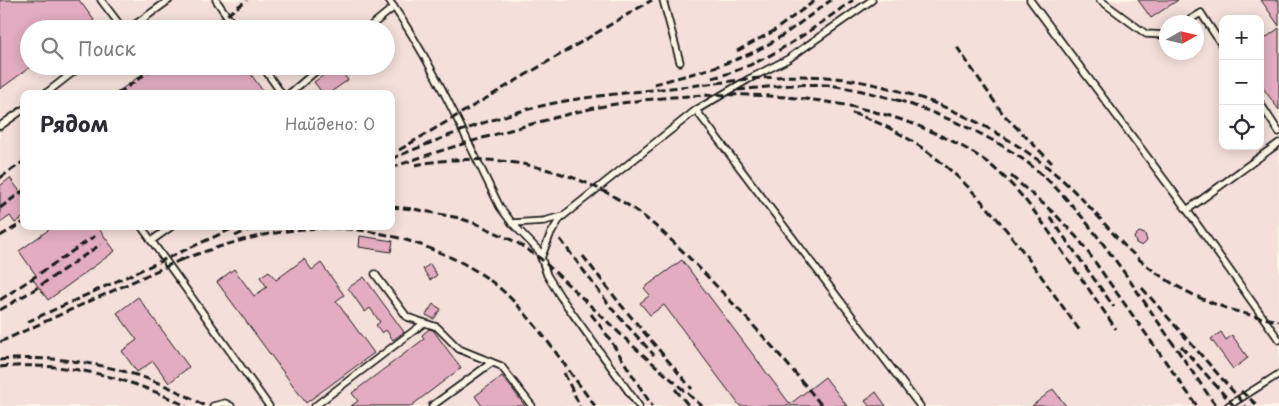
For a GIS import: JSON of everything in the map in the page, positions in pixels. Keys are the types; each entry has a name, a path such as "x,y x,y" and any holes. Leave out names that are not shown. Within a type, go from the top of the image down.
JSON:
{"lane":[{"path":"101,0 116,20"},
{"path":"141,20 169,0"},
{"path":"216,0 230,20"},
{"path":"389,0 411,32 428,63 500,207 512,223 536,247 547,275 560,296 640,406"},
{"path":"663,0 680,62"},
{"path":"541,260 550,235 563,216 696,110 749,79 796,55 872,0"},
{"path":"1030,0 1187,210 1279,340"},
{"path":"1100,0 1146,34 1159,35"},
{"path":"378,20 394,7"},
{"path":"1204,18 1219,41"},
{"path":"50,90 69,75"},
{"path":"268,75 279,90"},
{"path":"294,90 311,75"},
{"path":"1261,105 1279,132"},
{"path":"696,110 920,406"},
{"path":"0,126 20,112"},
{"path":"1187,210 1279,143"},
{"path":"512,223 544,221 563,216"},
{"path":"143,230 269,406"},
{"path":"151,241 166,230"},
{"path":"375,274 407,317 442,330 450,342 459,349 501,366 532,406"},
{"path":"315,406 424,323"},
{"path":"432,406 491,363"},
{"path":"1228,406 1279,374"},
{"path":"213,406 225,403 231,406"}],"shaded area":[{"path":"0,0 1279,0 1279,406 0,406"}],"building":[{"path":"0,0 79,0 94,20 20,20 20,75 0,89"},
{"path":"1138,0 1178,0 1151,18"},
{"path":"1261,0 1279,0 1279,26"},
{"path":"1279,28 1279,110 1264,89 1264,39"},
{"path":"141,75 251,75 262,90 120,90"},
{"path":"324,75 344,75 348,80 334,90 320,90 314,82"},
{"path":"10,178 20,192 20,220 15,223 10,216 0,223 0,186"},
{"path":"48,230 100,230 115,251 48,300 32,278 36,275 19,251"},
{"path":"1139,232 1145,234 1147,241 1142,246 1136,243 1134,237"},
{"path":"360,236 393,241 391,252 359,247"},
{"path":"304,259 312,270 321,263 344,295 336,301 374,353 306,403 217,282 234,269 254,296 267,287 260,277 269,271 276,280"},
{"path":"682,260 790,404 825,377 847,406 740,406 664,305 650,315 640,303 650,295 644,288"},
{"path":"430,264 437,275 430,280 423,269"},
{"path":"364,277 404,332 393,340 386,330 382,333 376,325 380,322 370,308 365,312 348,288"},
{"path":"138,297 189,367 169,383 153,361 137,372 122,351 137,340 117,313"},
{"path":"433,304 441,309 434,319 426,315"},
{"path":"429,329 433,330 461,368 411,406 351,406 358,401 352,393 424,339 422,335"},
{"path":"1221,332 1226,340 1232,335 1248,358 1233,369 1211,339"},
{"path":"502,376 525,406 482,406 475,396"},
{"path":"1053,389 1066,406 1032,406"},
{"path":"876,392 886,406 869,406 865,401"}],"railway":[{"path":"220,20 247,0"},
{"path":"399,150 652,0"},
{"path":"737,51 772,32 816,0"},
{"path":"654,84 716,67 760,49 831,0"},
{"path":"712,78 750,65 768,56 803,35 853,0"},
{"path":"957,47 1003,114 1052,163"},
{"path":"123,90 144,75"},
{"path":"395,157 457,132 502,117 548,104 571,100 767,78 811,76 856,81 919,97 979,123 1008,139 1058,176 1120,241 1155,272 1173,284 1213,303 1279,321"},
{"path":"738,90 794,85 828,85 876,94 904,102"},
{"path":"395,166 420,157 554,118 599,107 637,101 677,97 759,95 841,104 879,113 916,125 956,143 993,167 1023,197 1040,219 1116,329"},
{"path":"898,100 949,119 998,143 1028,163 1055,187 1067,199 1121,268 1216,406"},
{"path":"852,113 890,128 924,149 955,174 983,202 1009,233 1080,331"},
{"path":"415,165 474,159 505,161 564,175 619,199 665,234 685,254 799,377 822,406"},
{"path":"0,178 20,164"},
{"path":"1011,176 1055,214 1080,241 1197,406"},
{"path":"0,208 20,193"},
{"path":"395,207 459,218 516,242 541,259 633,346 702,406"},
{"path":"1050,217 1114,307"},
{"path":"0,236 20,224"},
{"path":"27,322 229,230"},
{"path":"235,236 248,230"},
{"path":"181,260 244,240 298,230"},
{"path":"357,230 399,238 431,249 450,257 487,278 503,291 540,331 595,406"},
{"path":"0,300 95,236"},
{"path":"560,239 613,310 654,355"},
{"path":"0,310 32,291 101,244"},
{"path":"583,256 621,305 692,389"},
{"path":"0,342 187,257"},
{"path":"1142,288 1246,406"},
{"path":"591,314 607,335 652,406"},
{"path":"1181,346 1234,406"},
{"path":"0,360 26,358 53,359 106,367 158,383 182,393 205,406"},
{"path":"0,367 48,366 96,373 142,387 186,406"},
{"path":"564,373 580,406"},
{"path":"675,389 689,406"},
{"path":"1241,391 1258,406"}]}
